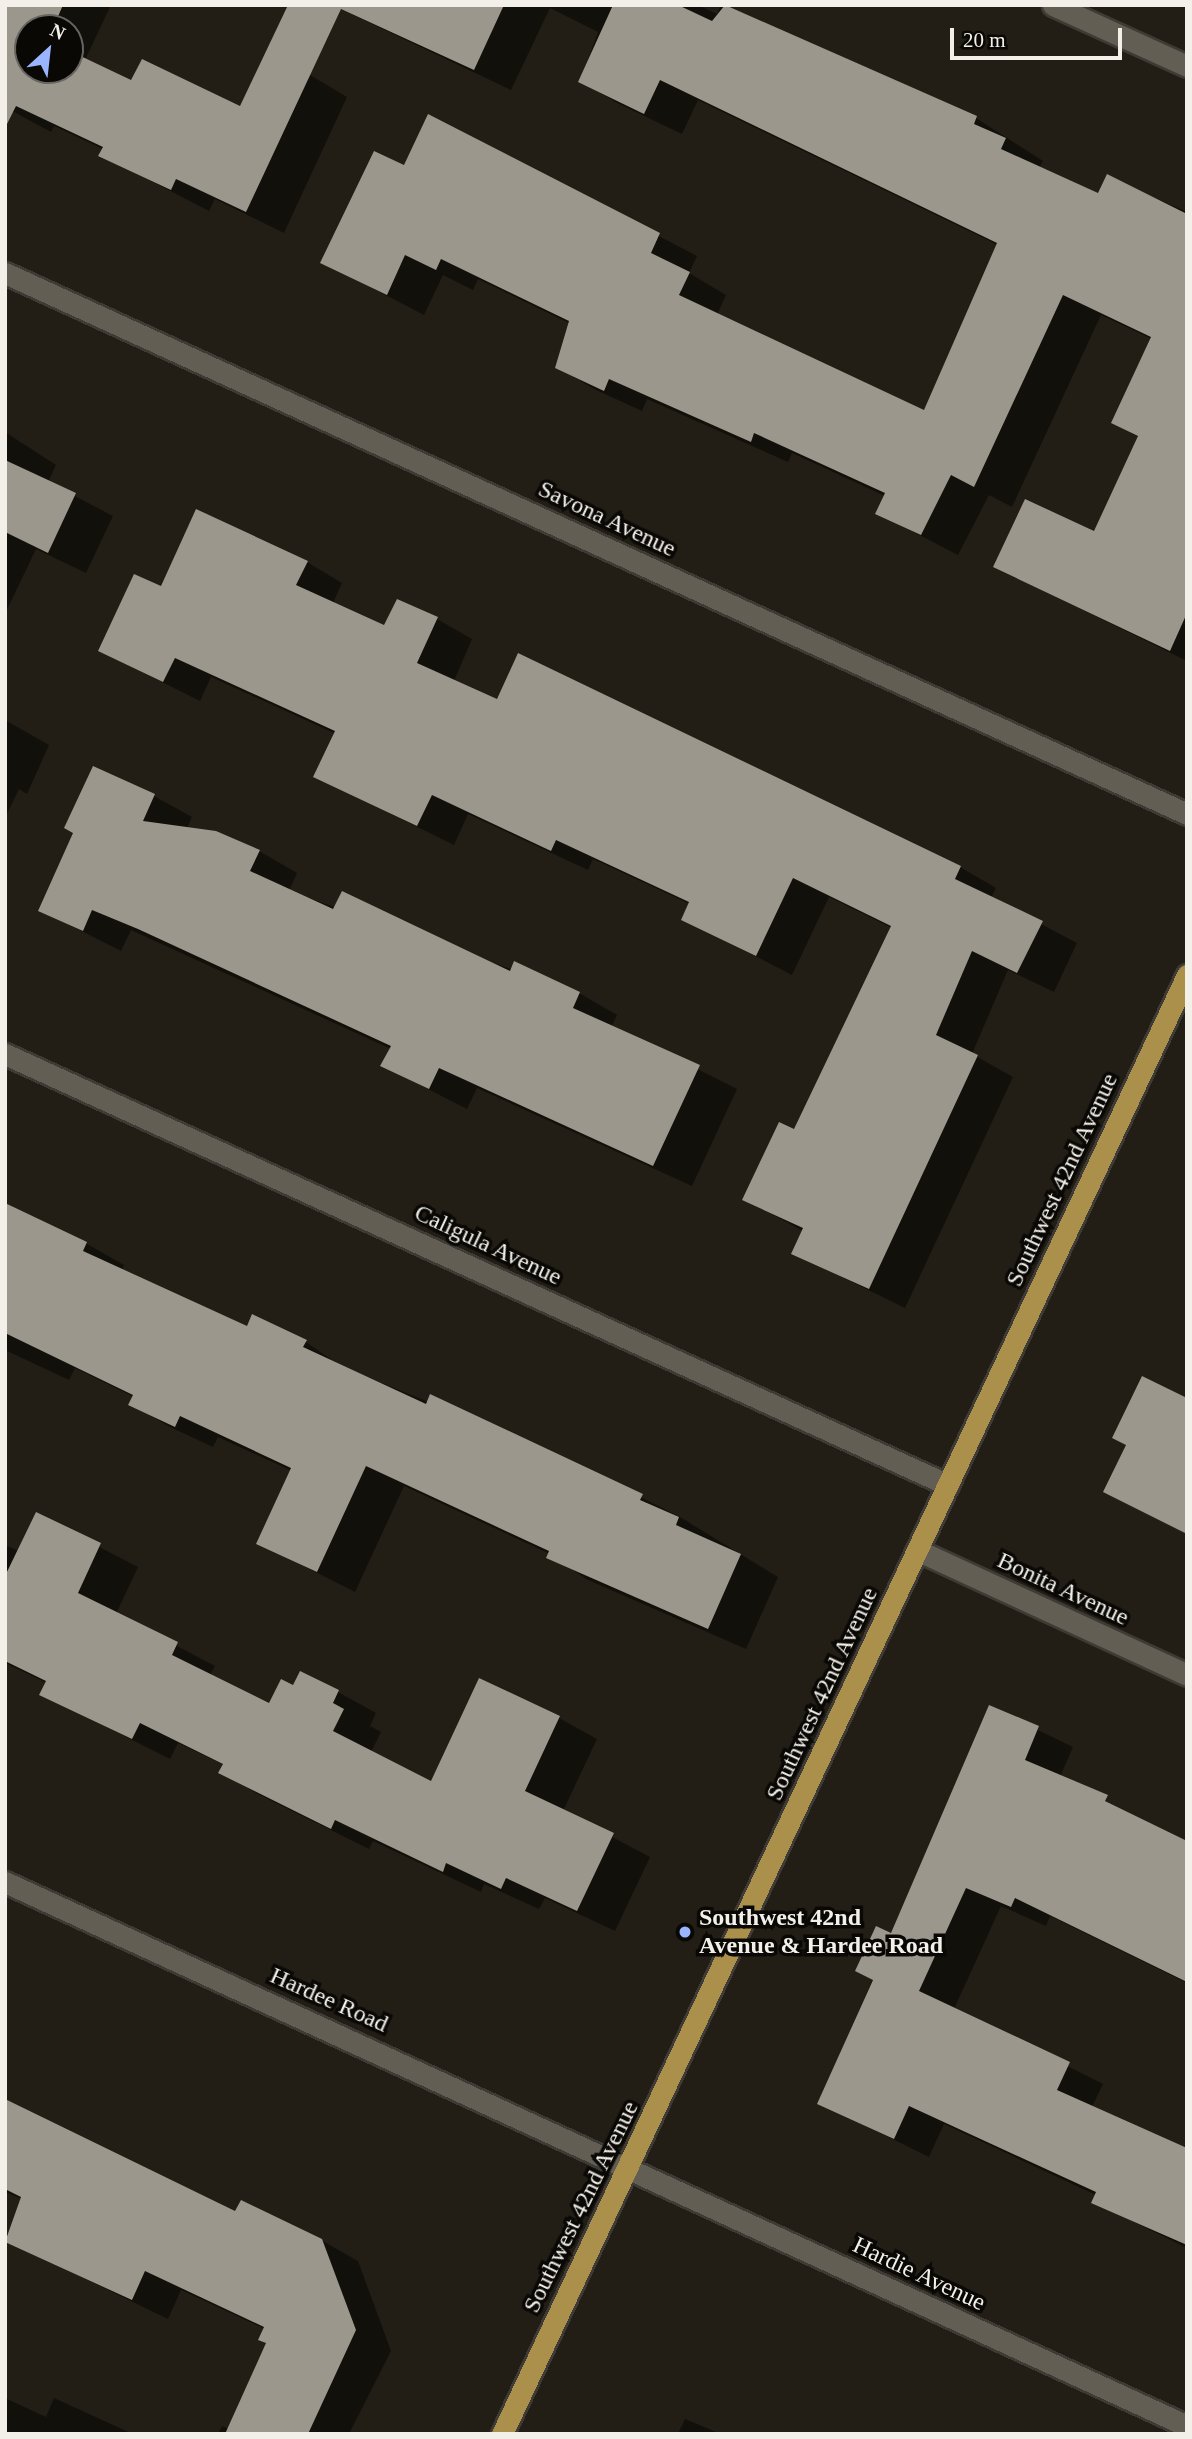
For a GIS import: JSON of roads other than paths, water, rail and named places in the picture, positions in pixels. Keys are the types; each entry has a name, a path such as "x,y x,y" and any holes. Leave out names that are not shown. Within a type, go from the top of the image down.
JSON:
{"main road":[{"name":"Southwest 42nd Avenue","path":"502,2434 631,2167 1187,975"}],"street":[{"path":"1053,5 1187,66"},
{"name":"Savona Avenue","path":"5,273 1187,814"},
{"name":"Caligula Avenue","path":"5,1054 948,1485"},
{"name":"Bonita Avenue","path":"917,1550 1187,1675"},
{"name":"Hardee Road","path":"5,1882 631,2167"},
{"name":"Hardie Avenue","path":"631,2167 1187,2426"}],"place":[{"name":"Southwest 42nd Avenue & Hardee Road","path":"685,1932"}]}
